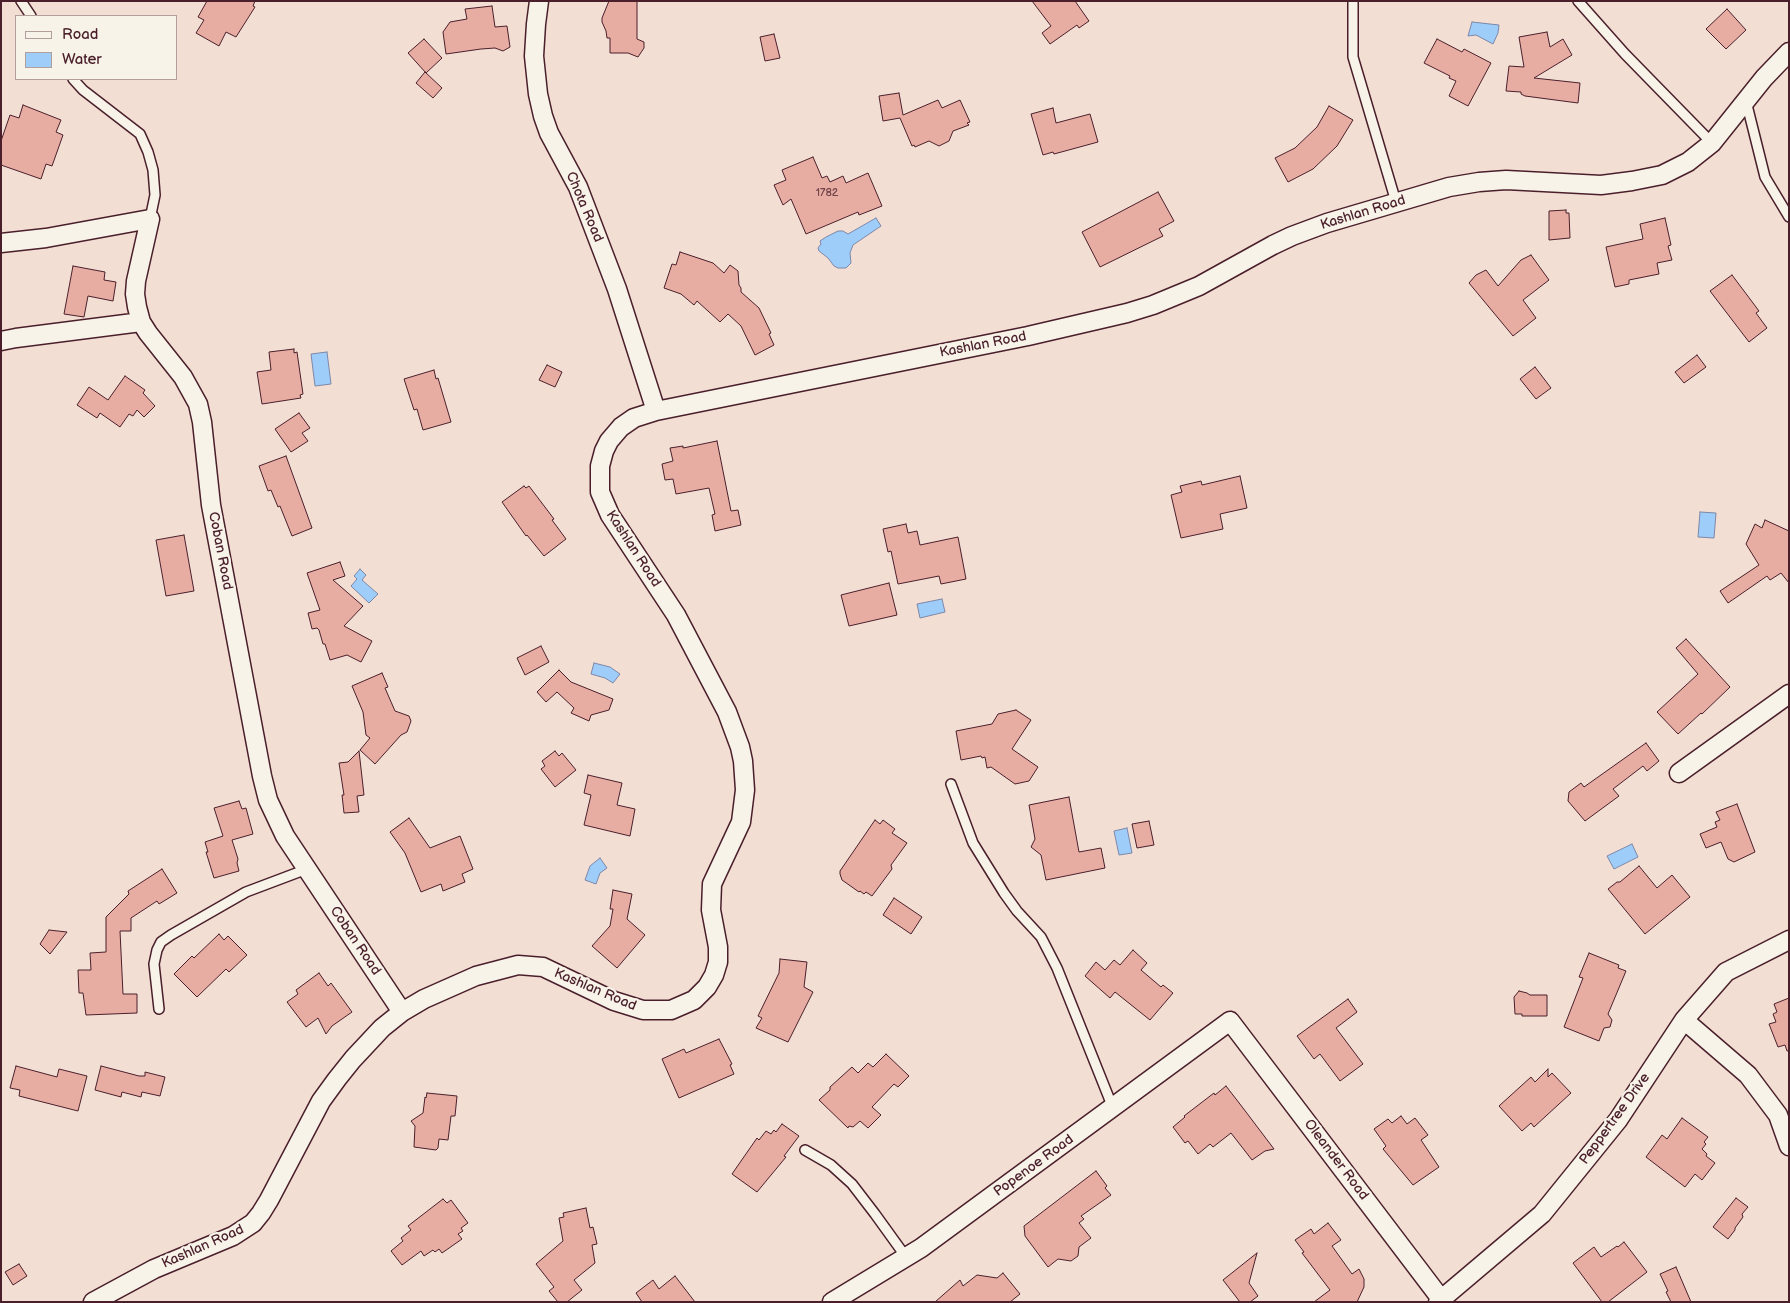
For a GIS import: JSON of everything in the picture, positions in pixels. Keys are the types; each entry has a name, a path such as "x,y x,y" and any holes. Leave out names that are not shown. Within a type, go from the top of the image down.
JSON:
{"street":[{"name":"Chota Road","path":"539,1 534,56 538,94 543,116 549,133 578,187 617,289 656,411"},
{"name":"Kashlan Road","path":"93,1302 154,1269 233,1236 253,1223 269,1200 321,1101 353,1059 382,1028 402,1012 424,999 476,976 518,965 543,967 614,1001 643,1010 671,1010 694,1000 708,987 718,962 718,947 710,898 712,884 741,822 745,790 743,761 727,712 676,615 610,515 600,492 600,466 609,440 621,426 634,418 656,411 1128,314 1199,286 1292,236 1327,223 1449,188 1494,181 1520,180 1587,185 1632,181 1662,175 1688,162 1712,143 1764,78 1789,52"},
{"path":"1,243 46,238 150,219"},
{"name":"Coban Road","path":"150,219 136,281 137,307 141,322 183,377 198,404 202,422 211,505 268,800 285,836 402,1012"},
{"path":"1,342 16,338 141,322"},
{"path":"1679,773 1789,694"},
{"name":"Peppertree Drive","path":"1440,1301 1542,1214 1618,1120 1684,1020 1726,972 1789,940"},
{"path":"1684,1020 1748,1076 1778,1115 1789,1146"},
{"name":"Popenoe Road","path":"832,1302 922,1248 1230,1021"},
{"name":"Oleander Road","path":"1230,1021 1440,1301"}],"lane":[{"path":"21,1 30,15"},
{"path":"1353,1 1353,57 1396,202"},
{"path":"1578,1 1625,54 1712,143"},
{"path":"73,80 82,90 140,134 153,170 155,195 150,219"},
{"path":"1746,101 1765,177 1789,217"},
{"path":"951,784 973,843 1017,911 1041,936 1113,1108"},
{"path":"159,1009 154,964 156,950 161,942 246,892 307,869"},
{"path":"804,1150 831,1165 852,1184 906,1257"}],"water":[{"path":"1472,22 1499,25 1493,44 1476,35 1468,36"},
{"path":"876,218 881,226 853,245 850,253 851,263 846,268 834,266 819,251 820,241 826,237 838,231 848,234"},
{"path":"327,352 331,384 315,386 311,354"},
{"path":"1700,512 1716,513 1714,538 1698,537"},
{"path":"360,569 366,575 362,580 378,594 369,603 351,586 357,579 354,576"},
{"path":"942,599 945,612 920,618 917,604"},
{"path":"594,663 610,667 620,674 613,683 605,678 591,674"},
{"path":"1127,828 1132,853 1119,855 1114,831"},
{"path":"1632,844 1638,857 1614,869 1607,856"},
{"path":"600,858 607,868 600,873 596,884 585,880 590,866"}],"building":[{"path":"207,1 255,1 253,6 255,7 236,37 226,32 219,46 196,33 204,20 198,17"},
{"path":"609,1 637,1 637,39 644,42 644,48 638,57 628,53 610,53 610,38 607,38 602,22"},
{"path":"1032,1 1075,1 1089,21 1079,28 1077,25 1050,44 1042,33 1051,26"},
{"path":"492,6 495,27 507,26 510,47 503,51 495,48 446,54 443,32 450,22 467,19 465,9"},
{"path":"1727,9 1746,30 1726,49 1706,29"},
{"path":"1547,32 1550,47 1563,39 1572,55 1534,78 1580,83 1578,103 1525,96 1521,92 1506,91 1509,66 1524,67 1519,37"},
{"path":"774,34 780,58 765,61 760,37"},
{"path":"424,39 442,58 426,73 408,53"},
{"path":"1437,39 1462,52 1464,49 1491,63 1468,106 1449,96 1456,81 1424,63"},
{"path":"425,72 442,88 433,98 416,83"},
{"path":"899,93 903,115 938,100 942,108 960,100 970,122 967,123 969,125 953,131 949,141 939,146 929,141 915,147 914,145 912,146 900,118 883,121 879,96"},
{"path":"23,105 61,120 56,132 63,135 52,166 46,164 41,179 1,165 1,141 10,115 19,118"},
{"path":"1329,106 1353,120 1337,146 1313,169 1288,182 1275,158 1295,148 1317,127"},
{"path":"1053,108 1056,123 1090,114 1098,142 1054,154 1053,152 1043,155 1031,114"},
{"path":"813,157 822,178 827,176 830,182 843,176 846,183 868,173 882,206 859,215 858,212 806,234 791,199 783,205 774,185 786,180 782,170"},
{"path":"1158,192 1174,221 1159,229 1163,236 1100,267 1082,232"},
{"path":"1566,210 1566,213 1569,213 1570,238 1549,240 1549,211"},
{"path":"1665,218 1671,245 1668,246 1672,260 1657,263 1659,274 1629,280 1629,284 1615,287 1606,247 1643,239 1640,224"},
{"path":"680,252 713,263 724,273 730,265 738,271 741,292 759,308 771,333 769,334 774,345 755,355 741,326 728,314 720,322 697,301 694,305 681,294 664,288 672,264 676,265"},
{"path":"1531,255 1549,280 1523,300 1536,318 1513,336 1469,283 1476,275 1486,270 1498,286 1521,260"},
{"path":"73,266 105,272 104,280 116,282 113,301 88,296 84,317 64,314"},
{"path":"1732,275 1759,311 1756,313 1767,328 1749,342 1710,291"},
{"path":"294,349 294,353 297,352 303,394 300,395 301,398 262,404 257,372 271,370 269,352"},
{"path":"1697,355 1706,367 1684,383 1675,372"},
{"path":"547,365 562,372 555,387 539,380"},
{"path":"1535,367 1551,388 1536,399 1520,379"},
{"path":"434,370 451,422 423,430 417,409 414,410 404,379"},
{"path":"125,376 145,390 143,393 155,406 144,417 137,410 133,416 129,414 120,427 100,413 97,418 77,405 89,387 108,400"},
{"path":"299,413 310,428 302,433 308,441 291,452 275,429"},
{"path":"717,441 731,511 738,510 741,525 715,531 712,515 715,514 709,488 676,494 673,479 665,480 662,464 673,461 670,448 683,446 683,448"},
{"path":"286,456 312,528 292,536 280,506 278,507 271,490 268,491 259,466"},
{"path":"1240,476 1247,508 1220,514 1223,529 1181,538 1171,495 1182,492 1180,486 1201,481 1202,485"},
{"path":"524,486 526,488 529,486 554,519 552,520 566,539 544,556 526,536 502,502"},
{"path":"1765,520 1789,531 1789,583 1781,573 1770,580 1767,576 1728,603 1720,591 1759,565 1746,544 1755,524 1762,528"},
{"path":"906,524 908,533 917,531 920,545 958,537 966,579 941,584 939,576 898,584 891,551 888,552 883,529"},
{"path":"184,535 194,591 166,596 156,540"},
{"path":"340,562 345,576 333,580 363,606 344,626 372,641 361,662 347,655 330,660 319,630 317,628 312,629 308,613 320,610 307,573"},
{"path":"889,583 897,615 849,626 841,595"},
{"path":"1686,639 1730,687 1678,734 1657,712 1698,674 1676,648"},
{"path":"541,646 549,662 525,675 517,658"},
{"path":"559,670 571,682 613,699 609,710 591,715 589,721 571,713 574,708 557,692 546,702 537,692"},
{"path":"382,673 388,687 385,688 395,711 409,716 411,721 407,732 401,735 375,764 360,750 370,738 366,735 363,712 352,686"},
{"path":"1016,710 1031,720 1012,749 1038,767 1029,781 1015,784 991,767 987,768 985,757 961,760 956,731 992,724 998,714"},
{"path":"1646,743 1659,761 1647,771 1643,766 1613,789 1619,796 1585,821 1568,801 1569,792 1581,783 1584,787"},
{"path":"359,751 364,795 357,796 359,812 344,813 342,795 344,795 339,763 348,762"},
{"path":"555,751 559,756 562,753 576,770 555,787 541,769 545,766 542,761"},
{"path":"588,775 622,783 617,805 635,809 630,836 584,825 591,795 584,793"},
{"path":"1069,797 1079,852 1101,848 1105,868 1046,880 1041,855 1031,847 1035,839 1029,805"},
{"path":"239,801 242,809 246,808 253,834 232,840 238,859 239,871 214,878 205,842 223,836 214,808"},
{"path":"1737,804 1755,852 1734,862 1728,859 1721,842 1706,848 1700,834 1717,827 1715,822 1720,820 1716,812"},
{"path":"409,818 430,848 460,836 473,869 462,874 465,882 443,891 441,884 421,892 405,853 390,832"},
{"path":"875,820 880,824 883,820 895,829 892,833 907,843 891,865 892,869 872,896 866,892 864,894 859,892 842,880 840,871"},
{"path":"1149,821 1154,845 1137,848 1132,824"},
{"path":"1639,866 1657,888 1672,875 1690,897 1645,934 1608,889 1617,882 1620,882"},
{"path":"162,869 177,893 159,904 157,901 131,918 131,931 120,931 123,994 137,994 137,1013 86,1015 83,993 79,993 78,970 91,970 90,953 106,952 106,917 129,894 128,891"},
{"path":"613,890 632,894 627,919 645,935 617,968 592,946 610,926 613,909 610,909"},
{"path":"894,898 922,917 911,934 883,915"},
{"path":"49,930 67,932 50,954 40,944"},
{"path":"219,934 224,940 228,936 247,955 229,972 226,969 197,997 174,974"},
{"path":"1133,950 1147,963 1141,970 1161,987 1163,985 1173,993 1150,1020 1115,992 1110,998 1085,976 1096,962 1105,970 1114,960 1120,965"},
{"path":"1589,953 1619,965 1618,968 1626,971 1608,1014 1612,1020 1610,1027 1604,1028 1599,1041 1564,1027 1583,978 1579,977"},
{"path":"780,959 807,962 804,987 813,992 788,1042 756,1028 762,1018 758,1016 779,973"},
{"path":"319,973 328,986 331,983 352,1012 332,1026 326,1034 318,1018 306,1027 287,1002 298,994 296,990"},
{"path":"1519,991 1530,995 1547,995 1547,1016 1522,1016 1522,1014 1515,1014 1514,997"},
{"path":"1789,998 1789,1051 1787,1051 1785,1045 1778,1047 1769,1024 1776,1022 1773,1014 1777,1012 1774,1004"},
{"path":"1348,999 1357,1012 1336,1028 1363,1064 1340,1081 1320,1054 1314,1059 1297,1036"},
{"path":"719,1039 732,1064 730,1065 734,1074 679,1098 662,1059 684,1049 686,1053"},
{"path":"886,1054 909,1076 898,1087 894,1084 872,1107 881,1115 868,1128 860,1121 853,1127 849,1126 848,1128 819,1100 852,1067 858,1073 868,1063 873,1067"},
{"path":"16,1066 57,1077 59,1069 87,1076 78,1111 19,1096 20,1090 10,1088"},
{"path":"101,1066 139,1076 145,1076 145,1072 165,1077 160,1096 142,1092 141,1097 122,1092 121,1097 95,1090"},
{"path":"1548,1069 1548,1077 1552,1073 1571,1093 1534,1127 1531,1123 1522,1131 1499,1106 1531,1077 1535,1082"},
{"path":"1226,1086 1274,1149 1265,1151 1252,1160 1231,1133 1213,1147 1210,1144 1198,1154 1188,1141 1185,1143 1173,1127 1184,1116"},
{"path":"427,1093 457,1096 455,1116 451,1116 448,1140 439,1139 436,1150 414,1147 415,1126 411,1121 423,1113"},
{"path":"1401,1116 1407,1124 1415,1118 1428,1135 1421,1140 1439,1167 1413,1185 1383,1149 1386,1146 1374,1129 1388,1119 1392,1123"},
{"path":"1682,1118 1708,1137 1702,1149 1707,1154 1706,1156 1715,1163 1702,1180 1695,1174 1685,1187 1646,1157 1662,1135 1667,1139"},
{"path":"782,1124 799,1136 784,1156 786,1157 757,1192 732,1174 757,1138 759,1140 766,1131 771,1134 774,1130 776,1132"},
{"path":"1096,1171 1111,1195 1081,1216 1084,1219 1079,1223 1091,1238 1079,1247 1078,1256 1071,1261 1058,1259 1048,1267 1025,1236 1024,1226"},
{"path":"1736,1198 1748,1207 1728,1239 1713,1227"},
{"path":"443,1199 447,1203 451,1200 468,1223 461,1228 463,1231 458,1234 462,1239 442,1253 439,1249 435,1252 433,1250 424,1256 421,1251 402,1265 391,1251 403,1241 401,1238 411,1230 408,1226"},
{"path":"586,1208 590,1228 593,1227 597,1244 592,1245 595,1263 574,1280 582,1290 567,1302 558,1302 549,1291 554,1287 536,1264 563,1241 559,1218 564,1217 563,1213"},
{"path":"1328,1223 1341,1240 1332,1246 1352,1274 1359,1269 1364,1279 1364,1287 1357,1302 1314,1302 1330,1290 1302,1253 1304,1252 1295,1240 1311,1229 1314,1234"},
{"path":"1624,1242 1647,1272 1608,1302 1602,1302 1573,1263 1594,1247 1601,1257"},
{"path":"1257,1253 1249,1283 1258,1296 1250,1302 1240,1302 1223,1280"},
{"path":"19,1264 27,1276 13,1285 5,1272"},
{"path":"1676,1267 1691,1302 1671,1302 1666,1292 1668,1291 1660,1274"},
{"path":"1003,1273 1020,1294 1010,1302 935,1302 960,1280 963,1286 977,1275 997,1278"},
{"path":"675,1276 695,1302 642,1302 636,1293 653,1280 659,1289"}]}
